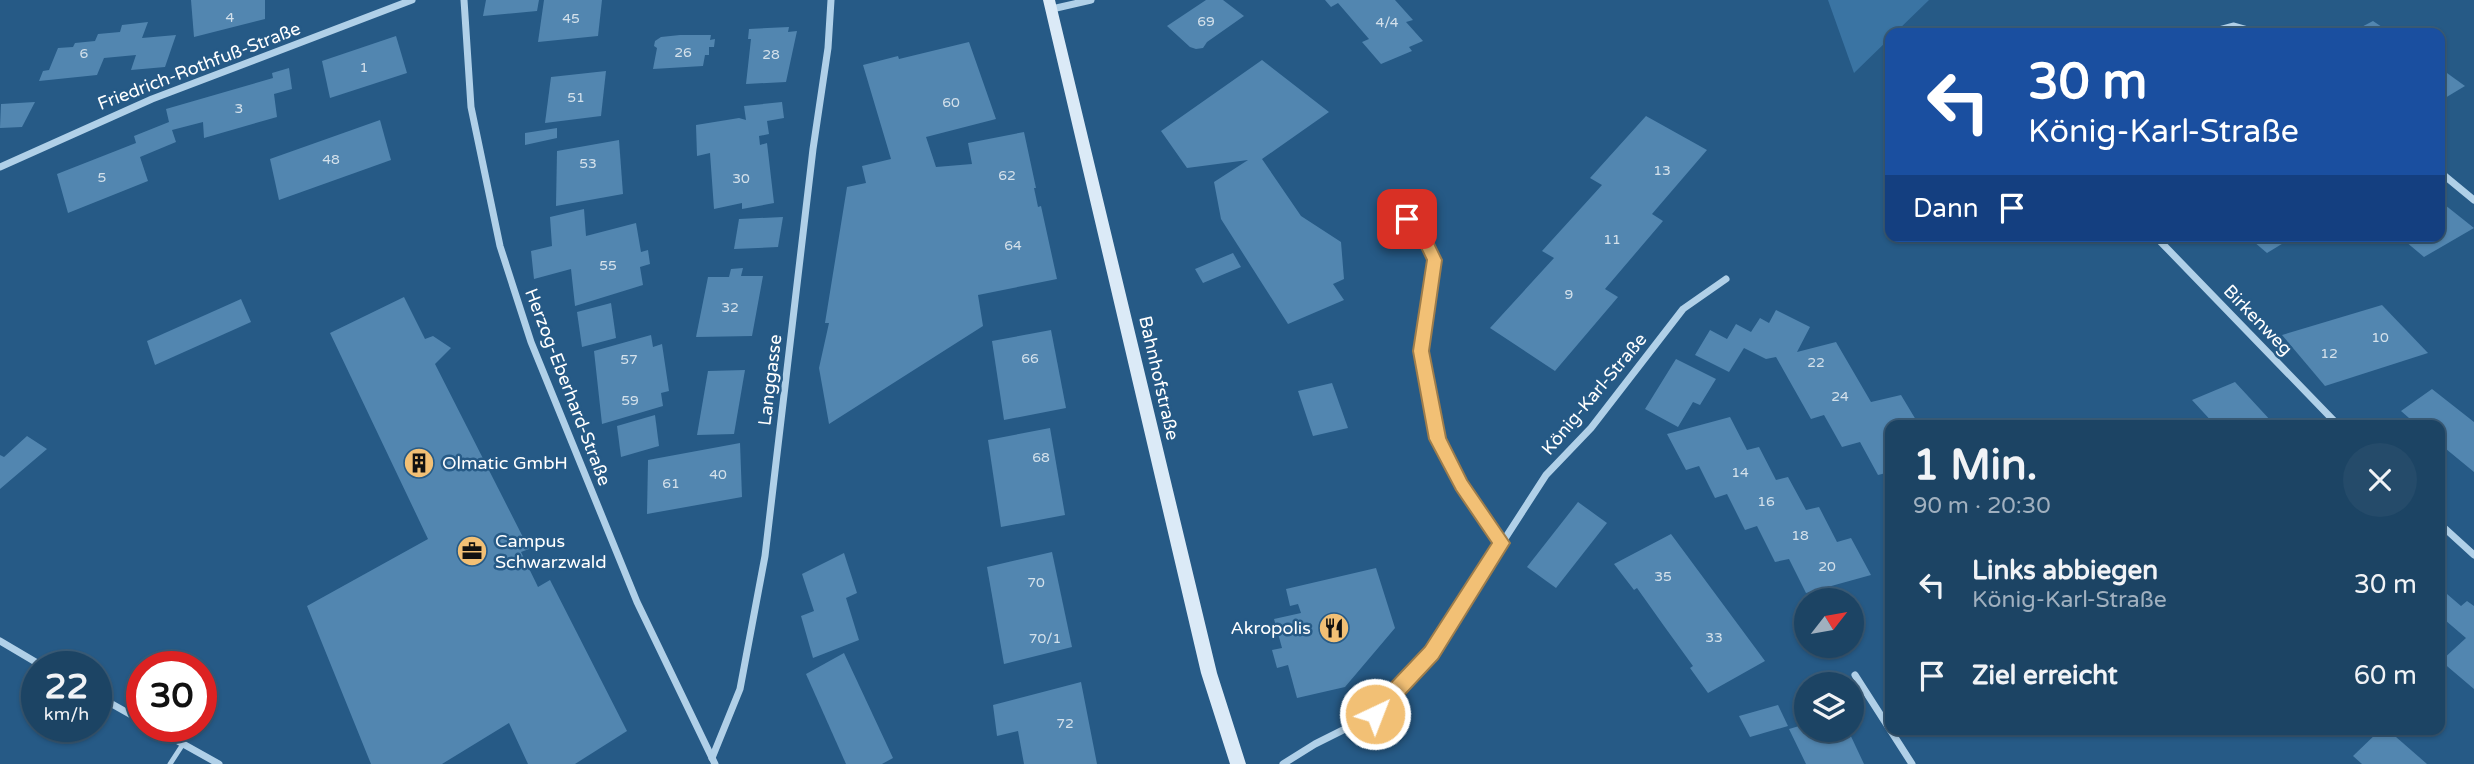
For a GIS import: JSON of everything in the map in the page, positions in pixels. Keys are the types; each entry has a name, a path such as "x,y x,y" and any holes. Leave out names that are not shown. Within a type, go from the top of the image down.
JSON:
{"street":[{"name":"Friedrich-Rothfuß-Straße","path":"0,167 178,86 412,0"},
{"name":"Herzog-Eberhard-Straße","path":"464,0 471,107 499,246 531,342 581,470 637,602 713,761"},
{"name":"Langgasse","path":"713,761 740,689 765,556 831,0"},
{"path":"1050,4 1090,0"},
{"name":"Bahnhofstraße","path":"1050,4 1209,673 1238,764"},
{"path":"2222,28 2241,25 2248,28"},
{"path":"2445,176 2474,200"},
{"name":"Birkenweg","path":"2161,242 2333,420"},
{"name":"König-Karl-Straße","path":"1283,764 1315,744 1375,714 1431,653 1546,474 1591,428 1683,309 1726,279"},
{"path":"2445,529 2474,555"},
{"path":"0,641 21,653"},
{"path":"1864,689 1885,722"},
{"path":"1893,735 1912,764"},
{"path":"180,742 219,764"}],"lane":[{"path":"1407,219 1424,237 1434,260 1421,351 1438,439 1462,485 1501,543"},
{"path":"170,764 183,744"}],"shaded area":[{"path":"1828,0 1929,0 1900,28 1885,28 1885,43 1854,73"}],"building":[{"path":"191,0 265,0 265,19 194,37"},
{"path":"486,0 539,0 537,11 483,16"},
{"path":"544,0 602,0 598,36 538,42"},
{"path":"1206,0 1223,0 1244,16 1207,42 1203,48 1196,49 1190,47 1167,26"},
{"path":"1325,0 1395,0 1413,20 1406,22 1423,41 1409,47 1412,51 1381,64 1362,42 1369,39 1338,3 1331,7"},
{"path":"2373,21 2384,28 2360,28"},
{"path":"148,22 142,38 176,35 165,67 131,70 136,55 104,58 97,75 39,81 43,71 49,70 58,48 95,41 98,34 120,32 122,25"},
{"path":"789,27 788,32 797,31 786,82 746,84 751,39 748,39 749,29"},
{"path":"711,35 710,40 715,39 714,47 709,47 709,55 705,55 703,66 653,69 657,48 654,46 655,41 661,37"},
{"path":"396,36 407,73 330,98 322,61"},
{"path":"969,42 996,119 926,137 936,167 972,164 968,143 1024,132 1038,207 1041,206 1057,279 978,295 983,326 829,424 819,368 829,323 825,323 847,187 866,183 862,166 891,159 863,65"},
{"path":"1262,60 1329,112 1262,159 1301,216 1341,242 1344,279 1333,284 1344,300 1288,324 1221,219 1214,182 1248,160 1187,168 1161,131"},
{"path":"289,68 292,89 274,94 277,117 204,138 203,122 172,130 176,142 140,157 148,181 68,213 57,174 136,143 134,136 169,122 166,109 273,78 272,73"},
{"path":"606,71 601,116 545,123 551,77"},
{"path":"2445,72 2465,86 2445,98"},
{"path":"35,102 22,127 0,128 1,104"},
{"path":"782,102 784,118 767,121 769,134 759,136 760,145 767,143 774,203 742,209 742,203 714,209 710,153 697,156 696,125 739,118 746,120 744,106"},
{"path":"1646,116 1707,150 1652,214 1663,221 1605,289 1618,297 1555,371 1490,328 1554,258 1542,251 1602,185 1590,178"},
{"path":"380,120 391,160 279,200 270,159"},
{"path":"557,128 557,138 525,145 525,133"},
{"path":"619,140 623,194 556,206 557,151"},
{"path":"2445,205 2474,228 2424,257 2406,242 2445,242"},
{"path":"584,209 586,236 636,223 641,252 648,250 650,264 640,267 643,285 575,306 571,269 534,279 531,251 552,246 550,217"},
{"path":"783,217 778,247 734,249 739,219"},
{"path":"2254,242 2285,242 2267,253"},
{"path":"1233,253 1241,267 1203,283 1195,269"},
{"path":"743,268 741,276 763,276 752,336 696,337 708,277 729,277 731,269"},
{"path":"404,297 425,339 433,336 451,348 435,364 529,549 521,552 538,587 550,580 627,731 575,764 528,764 509,723 442,764 371,764 307,606 428,539 330,333"},
{"path":"241,299 251,322 155,365 147,341"},
{"path":"611,303 616,338 582,347 577,312"},
{"path":"2382,305 2428,353 2325,386 2282,335"},
{"path":"1776,310 1810,327 1797,352 1836,342 1871,402 1901,395 1916,420 1885,420 1885,473 1878,475 1860,442 1842,447 1824,415 1811,419 1776,357 1766,359 1744,348 1729,372 1695,355 1710,330 1727,339 1736,324 1751,332 1760,318 1769,323"},
{"path":"1051,330 1066,408 1004,420 992,341"},
{"path":"651,335 653,347 662,344 669,391 661,393 663,406 602,424 594,351"},
{"path":"1676,359 1716,379 1700,405 1693,402 1678,427 1645,409"},
{"path":"745,370 734,434 697,435 708,371"},
{"path":"2235,382 2270,420 2210,420 2192,400"},
{"path":"1332,383 1348,428 1313,436 1298,391"},
{"path":"2432,389 2474,422 2474,472 2445,448 2445,420 2411,420 2401,411"},
{"path":"655,415 659,446 621,457 617,426"},
{"path":"1730,417 1747,450 1759,447 1776,480 1788,477 1806,510 1819,507 1837,542 1851,538 1871,575 1824,588 1804,588 1789,559 1775,562 1757,526 1745,530 1727,494 1715,498 1699,466 1686,470 1667,434"},
{"path":"1050,428 1065,515 1001,527 988,440"},
{"path":"27,436 47,449 0,489 0,455 4,457"},
{"path":"740,443 742,497 647,514 648,460"},
{"path":"1578,502 1607,523 1556,588 1527,567"},
{"path":"1671,534 1765,661 1708,693 1690,668 1693,666 1637,588 1634,590 1614,564"},
{"path":"1052,552 1072,647 1004,664 987,567"},
{"path":"844,553 857,593 846,598 859,640 813,658 801,616 814,611 802,574"},
{"path":"1376,568 1395,628 1345,687 1297,698 1288,665 1277,668 1272,650 1282,648 1274,619 1301,613 1298,604 1290,606 1286,589"},
{"path":"2445,592 2461,606 2467,601 2474,606 2474,689 2445,664 2445,657 2466,638 2445,620"},
{"path":"844,653 893,758 882,764 846,764 806,674"},
{"path":"1081,682 1097,764 1024,764 1018,731 997,736 993,705"},
{"path":"1778,705 1788,726 1750,737 1739,716"},
{"path":"2375,735 2394,735 2427,764 2362,764 2353,756"},
{"path":"1795,742 1854,742 1864,764 1806,764"}],"place":[{"name":"Olmatic GmbH","path":"419,463"},
{"name":"Campus Schwarzwald","path":"472,551"},
{"name":"Akropolis","path":"1334,628"}],"route":[{"path":"1375,714 1431,653 1501,543 1462,485 1438,439 1421,351 1434,260 1424,237 1407,219"}]}
